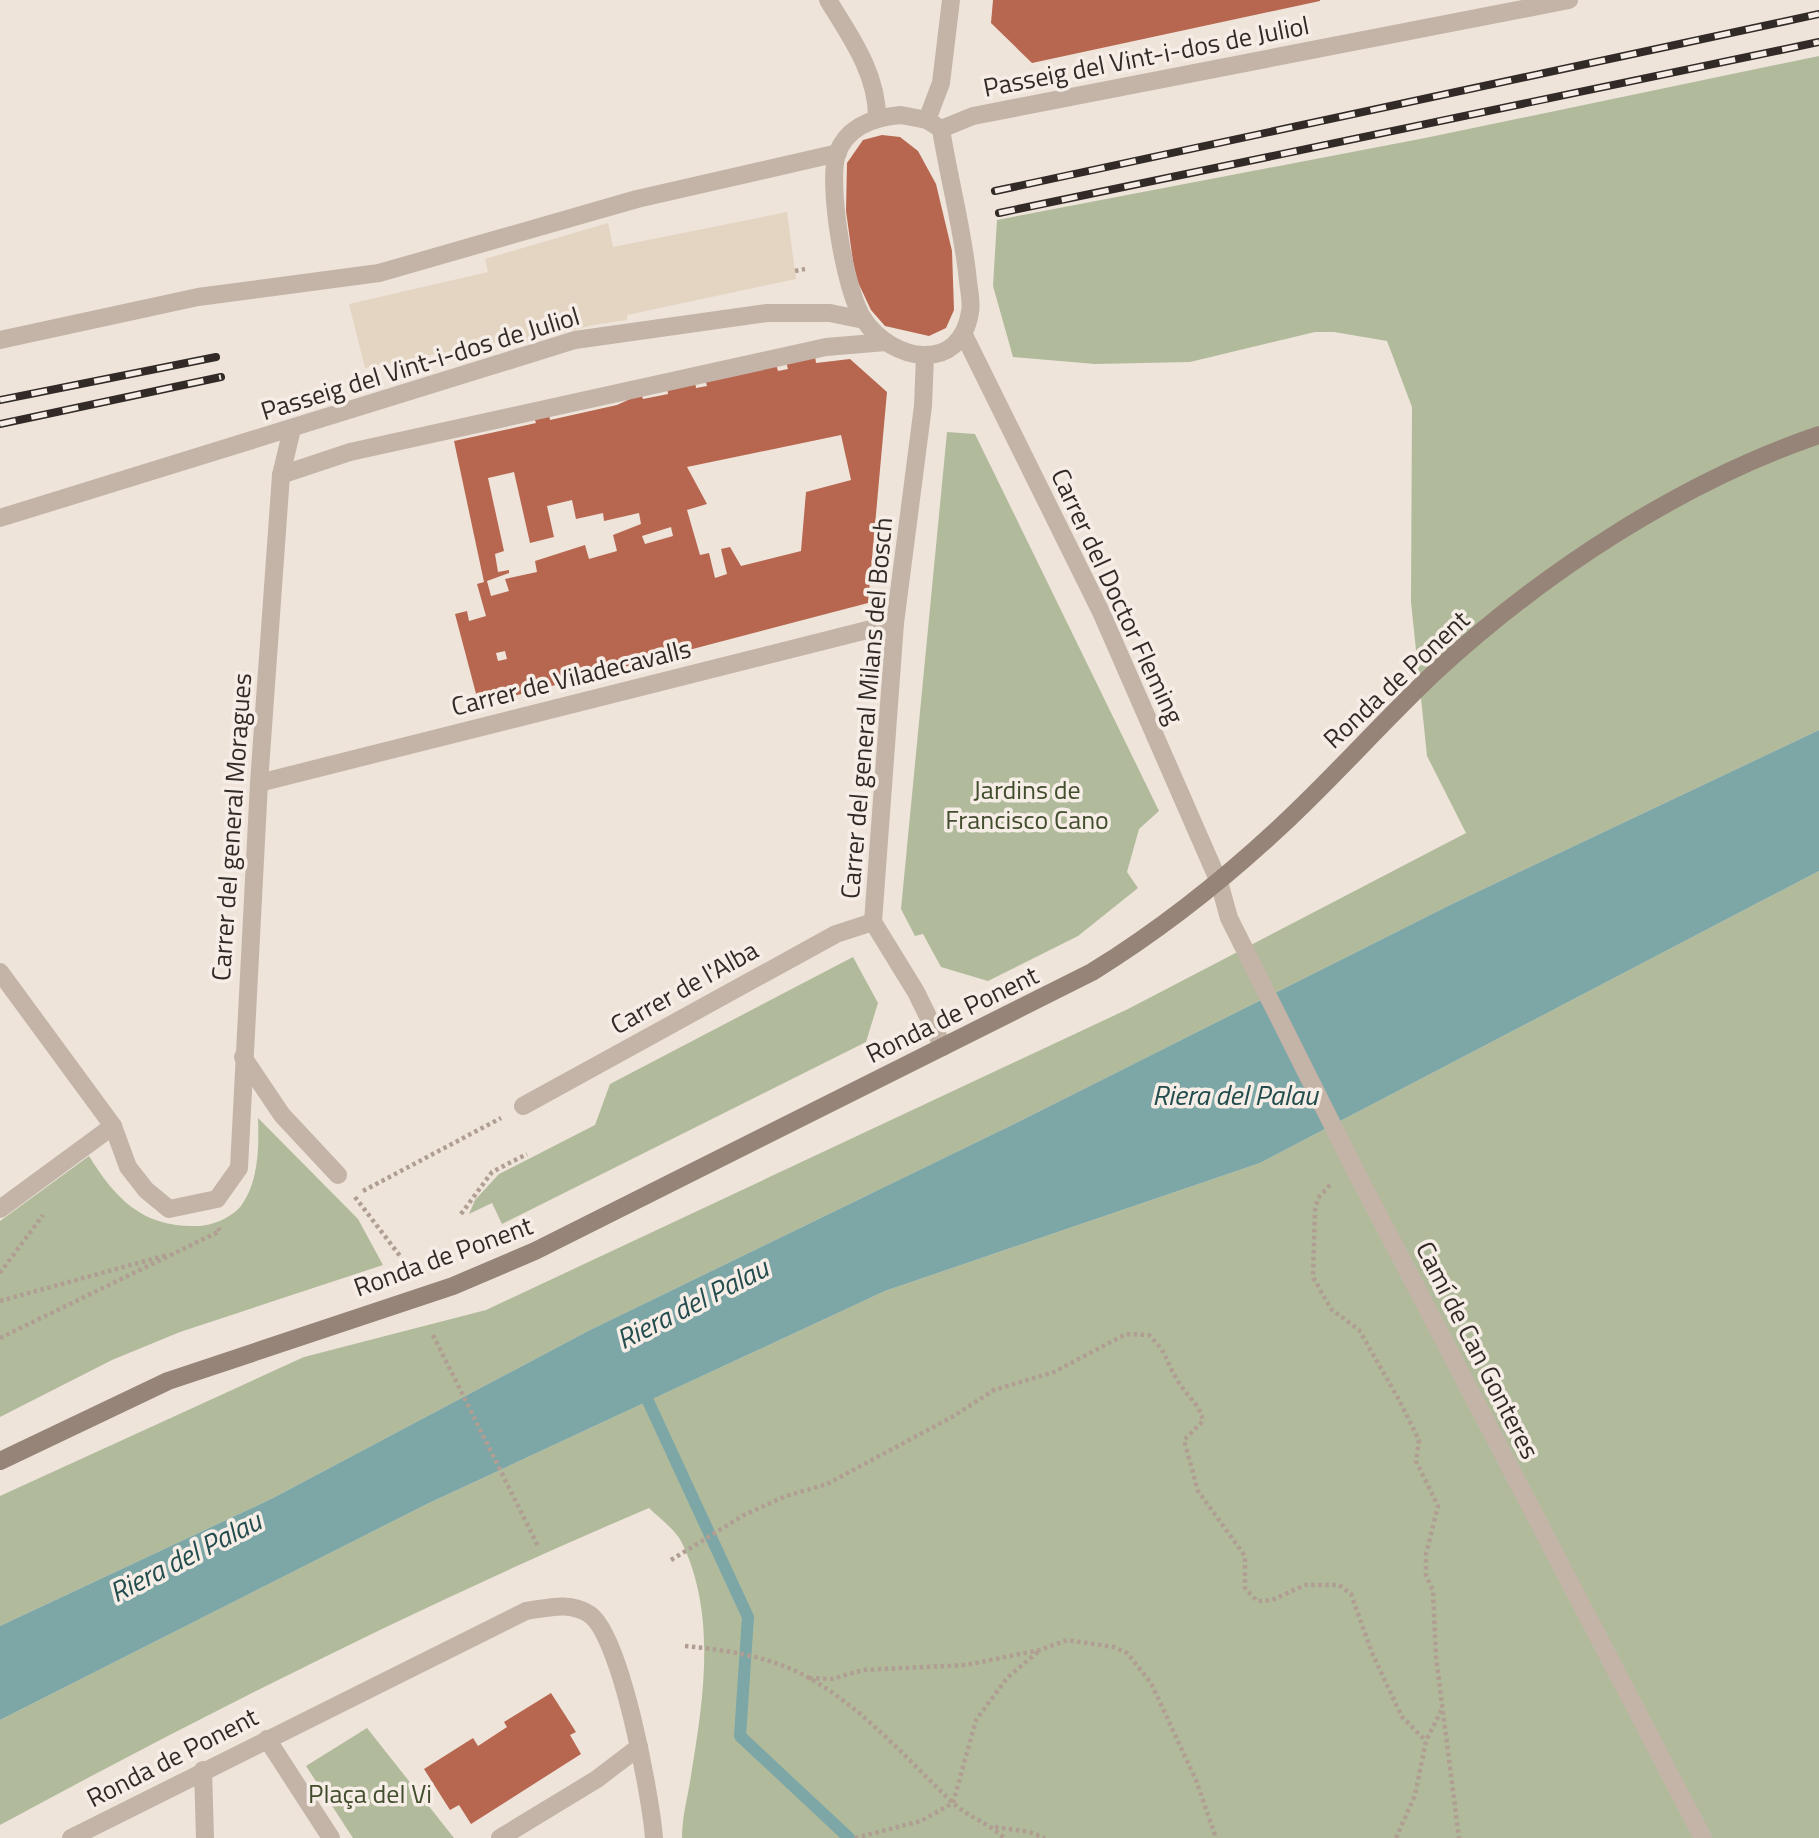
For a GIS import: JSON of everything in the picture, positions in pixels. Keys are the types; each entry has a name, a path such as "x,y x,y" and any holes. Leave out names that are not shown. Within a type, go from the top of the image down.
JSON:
{"main road":[{"name":"Ronda de Ponent","path":"0,1461 168,1381 453,1286 535,1251 1092,972 1164,924 1219,882 1282,825 1436,672 1540,588 1615,535 1686,493 1819,435"}],"street":[{"path":"828,0 857,49 877,93 877,117"},
{"path":"934,125 901,115 877,117 854,130 838,153 835,205 851,287 864,320 886,342 906,352 925,356 944,354 964,335 971,310 964,242 934,125 951,0"},
{"name":"Passeig del Vint-i-dos de Juliol","path":"934,125 1569,0"},
{"path":"0,340 198,297 379,273 637,199 838,153"},
{"name":"Passeig del Vint-i-dos de Juliol","path":"0,518 575,340 767,313 830,313 864,320"},
{"name":"Carrer del Doctor Fleming","path":"964,335 1101,611 1219,882"},
{"path":"281,475 350,452 826,347 886,342"},
{"name":"Carrer del general Milans del Bosch","path":"925,356 923,406 895,623 873,922 916,992 943,1047"},
{"name":"Carrer del general Moragues","path":"200,1203 217,1199 239,1168 259,783 281,475 292,429"},
{"name":"Carrer de Viladecavalls","path":"259,783 895,623"},
{"name":"Camí de Can Gonteres","path":"1219,882 1230,918 1355,1171 1703,1838"},
{"name":"Carrer de l'Alba","path":"515,1110 836,934 873,922"},
{"path":"0,972 113,1126 128,1167 146,1190 169,1209 200,1203"},
{"path":"243,1057 282,1115 338,1175"},
{"path":"0,1209 113,1126"},
{"name":"Ronda de Ponent","path":"71,1838 526,1611 563,1605 590,1614 608,1637 639,1748"},
{"path":"267,1739 331,1838"},
{"path":"500,1838 597,1779 639,1748 651,1798 654,1838"},
{"path":"203,1770 205,1838"}],"path":[{"path":"794,271 804,269"},
{"path":"410,1269 355,1196 515,1110"},
{"path":"461,1214 492,1172 527,1154"},
{"path":"1355,1171 1326,1186 1318,1198 1315,1210 1313,1277 1331,1309 1359,1330 1419,1440 1416,1461 1438,1506 1426,1554 1426,1575 1433,1591 1442,1708 1459,1838"},
{"path":"0,1338 220,1231 200,1203"},
{"path":"0,1301 178,1251"},
{"path":"671,1560 744,1516 786,1496 827,1484 952,1417 994,1390 1054,1371 1126,1334 1149,1335 1165,1351 1176,1379 1201,1409 1203,1421 1184,1440 1198,1491 1245,1556 1245,1588 1257,1601 1272,1600 1305,1585 1339,1585 1351,1594 1368,1644 1402,1717 1426,1741"},
{"path":"433,1335 539,1549"},
{"path":"809,1678 832,1679 863,1670 966,1665 1040,1650 1067,1640 1114,1647 1127,1653 1139,1665 1196,1780 1216,1838"},
{"path":"685,1646 745,1654 809,1678 901,1749 953,1803 993,1827 1004,1838"},
{"path":"855,1838 921,1821 953,1803 976,1720 1007,1678 1040,1650"},
{"path":"1396,1838 1415,1795 1426,1741 1442,1708"},
{"path":"993,1827 1029,1832 1045,1838"}],"green space":[{"path":"1819,56 1819,730 1454,903 1016,1123 588,1331 273,1498 0,1626 0,1496 304,1357 486,1310 1128,1009 1466,833 1427,756 1411,602 1412,407 1387,341 1334,332 1315,332 1190,362 1095,364 1013,357 993,286 997,220 1425,138"},
{"name":"Jardins de Francisco Cano","path":"947,432 975,434 1159,811 1139,829 1127,872 1138,888 1078,936 988,981 941,967 923,934 915,936 901,909"},
{"path":"1819,871 1819,1838 682,1838 703,1684 703,1626 693,1570 682,1543 672,1529 649,1508 402,1619 160,1740 0,1825 0,1720 427,1504 885,1291 1260,1163"},
{"path":"853,957 878,1003 866,1042 502,1224 492,1203 469,1214 475,1200 499,1174 595,1125 610,1084"},
{"path":"258,1118 358,1219 383,1265 180,1332 112,1360 0,1417 0,1221 89,1156 121,1198 147,1216 179,1225 203,1226 215,1223 237,1210 247,1196 255,1175"},
{"name":"Plaça del Vi","path":"367,1728 454,1838 353,1838 306,1766"}],"shaded area":[{"path":"787,212 796,279 627,315 627,320 593,325 505,348 502,341 365,368 349,304 488,272 485,259 608,223 613,247"}],"water":[{"name":"Riera del Palau","path":"1819,730 1819,871 1260,1163 885,1291 427,1504 0,1720 0,1626 273,1498 588,1331 1016,1123 1454,903"}],"building":[{"path":"993,0 1320,1 1032,63 991,23"},
{"path":"882,135 900,137 918,151 936,184 952,251 954,310 946,328 929,336 885,326 871,310 855,276 846,211 847,163 863,140"},
{"path":"815,356 816,363 850,359 887,392 868,603 479,705 455,614 467,611 469,621 486,616 477,584 484,582 454,441 536,423 534,417 549,414 550,420 617,405 641,394 643,399 668,394 667,387 695,381 696,388 707,386 705,379 776,364 778,371 788,369 786,362","holes":["841,435 851,480 806,492 801,551 741,566 730,547 721,549 727,574 715,578 709,553 700,555 687,510 707,504 687,467","514,472 530,543 554,537 547,506 572,500 576,519 603,513 604,521 639,513 641,524 613,535 617,551 589,559 585,545 535,561 537,572 505,579 509,591 491,596 487,581 509,573 509,570 498,572 495,554 504,551 488,478","671,527 673,536 645,544 642,536","505,651 507,659 498,661 496,653"]},
{"path":"551,1693 576,1732 570,1735 581,1754 471,1824 459,1805 450,1810 424,1769 473,1738 478,1746 507,1727 504,1722"}],"waterway":[{"path":"642,1388 748,1617 740,1736 849,1838"}],"railway":[{"path":"995,191 1819,14"},
{"path":"999,213 1819,42"},
{"path":"0,400 216,357"},
{"path":"0,424 221,377"}]}
